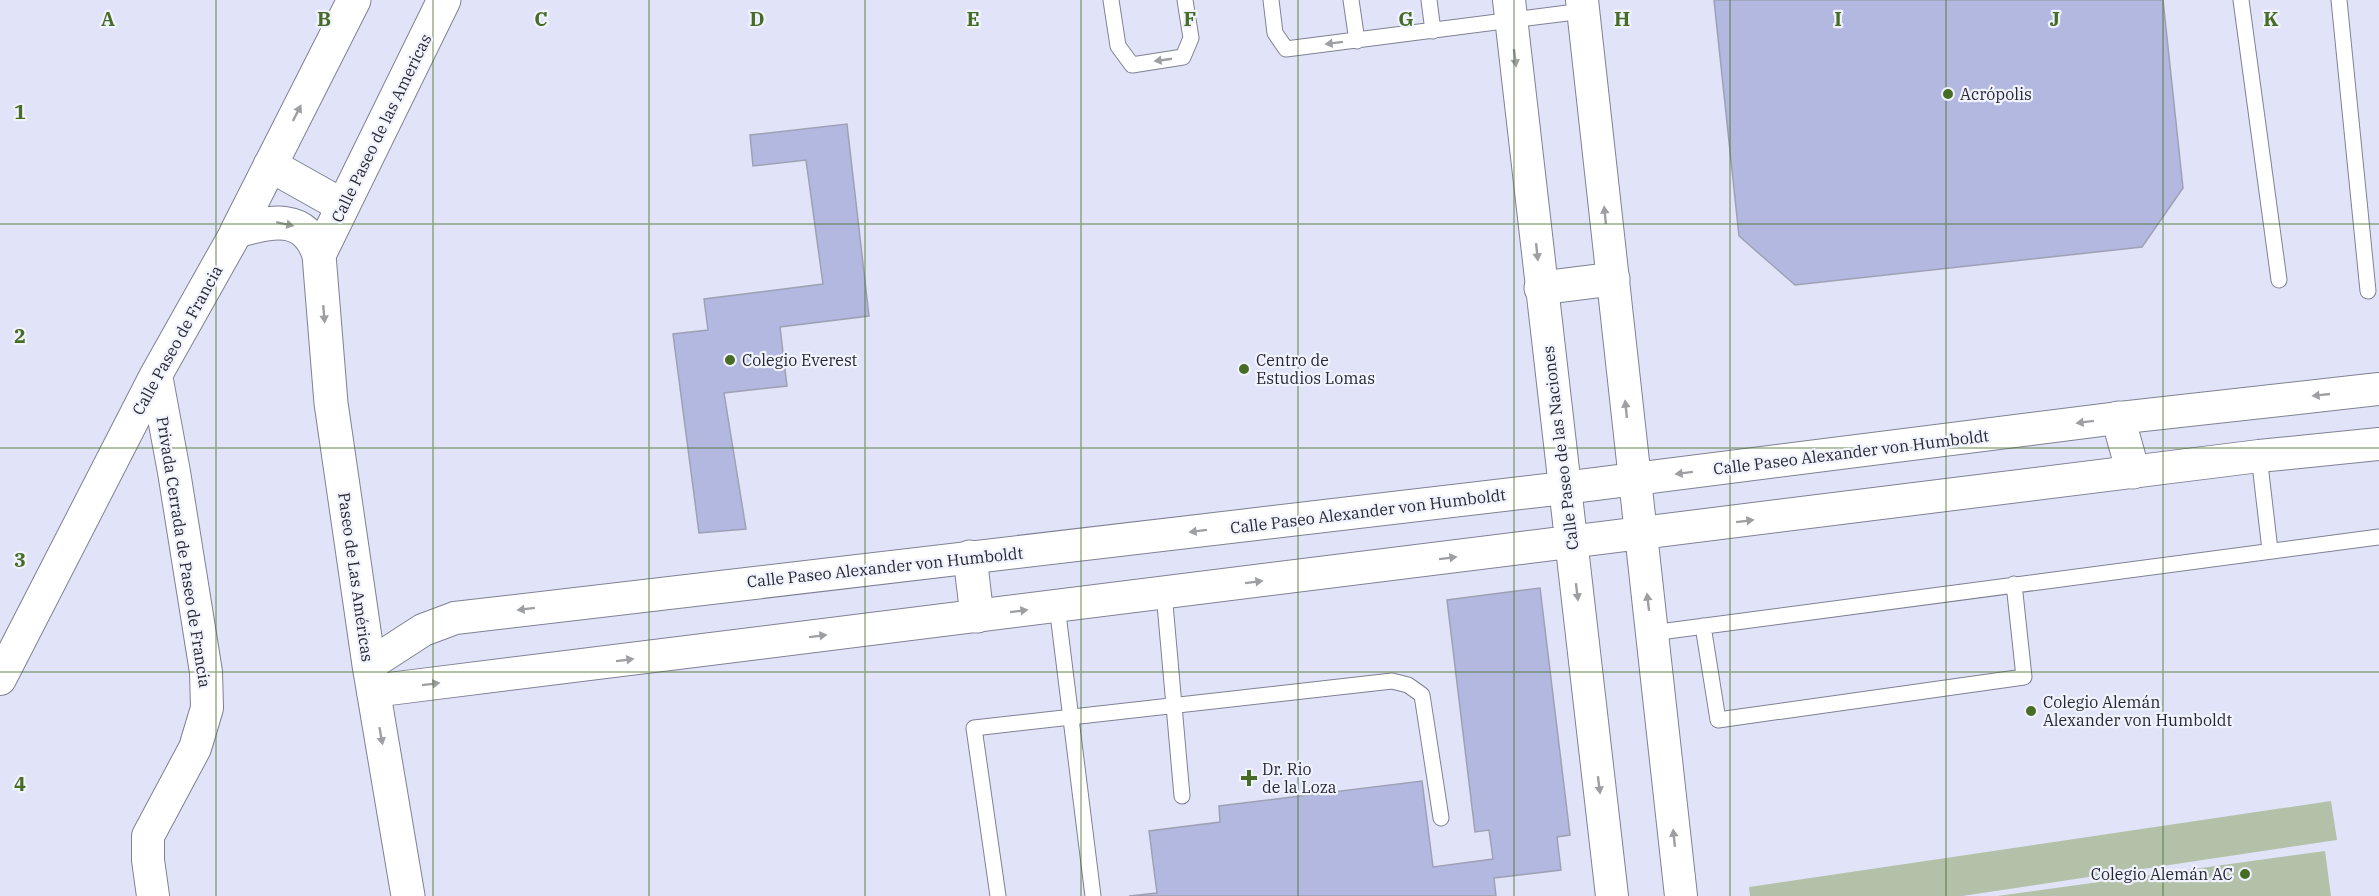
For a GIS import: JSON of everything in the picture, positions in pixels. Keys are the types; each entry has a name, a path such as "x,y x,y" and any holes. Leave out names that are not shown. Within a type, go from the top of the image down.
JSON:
{"street":[{"name":"Calle Paseo de Francia","path":"0,679 156,375 237,231 354,0"},
{"name":"Calle Paseo de las Americas","path":"319,255 444,0"},
{"path":"1583,5 1633,479 1681,896"},
{"name":"Calle Paseo de las Naciones","path":"1510,11 1612,896"},
{"path":"270,165 343,206"},
{"path":"237,231 274,222 287,223 308,235 319,255"},
{"name":"Paseo de Las Américas","path":"319,255 331,403 371,678 408,896"},
{"path":"1541,288 1612,279"},
{"name":"Privada Cerrada de Paseo de Francia","path":"153,896 148,860 148,836 195,748 207,708 204,660 156,375"},
{"name":"Calle Paseo Alexander von Humboldt","path":"371,678 423,630 455,618 1564,488 2118,418 2379,389"},
{"path":"2118,418 2133,472"},
{"path":"371,678 977,616 2259,456 2379,444"},
{"path":"970,557 977,616"}],"lane":[{"path":"1111,0 1118,46 1132,65 1183,57 1191,38 1185,0"},
{"path":"1271,0 1275,33 1286,49 1433,31 1510,11 1583,5"},
{"path":"1351,0 1357,41"},
{"path":"1429,0 1433,31"},
{"path":"2241,0 2279,280"},
{"path":"2338,0 2368,291"},
{"path":"2259,456 2270,550"},
{"path":"1652,633 2379,537"},
{"path":"1703,626 1718,720 2024,677 2014,584"},
{"path":"1164,593 1182,796"},
{"path":"1057,606 1093,896"},
{"path":"998,896 974,728 1392,681 1408,685 1422,695 1441,818"}],"green space":[{"path":"2331,801 2337,840 1962,896 1750,896 1749,887"},
{"name":"Colegio Alemán AC","path":"2325,851 2331,896 1997,896"}],"building":[{"name":"Acrópolis","path":"1714,0 2163,0 2183,188 2142,247 1795,285 1739,236"},
{"path":"847,124 869,316 780,327 787,386 724,393 746,529 699,533 673,334 708,330 704,299 823,284 806,160 753,166 750,135"},
{"path":"1540,588 1570,835 1557,837 1561,870 1494,878 1496,896 1129,896 1157,893 1149,831 1220,822 1219,806 1422,781 1433,867 1493,859 1489,830 1475,832 1447,600"}],"place":[{"name":"Acrópolis","path":"1948,94"},
{"name":"Colegio Everest","path":"730,360"},
{"name":"Centro de Estudios Lomas","path":"1244,369"},
{"name":"Colegio Alemán Alexander von Humboldt","path":"2031,711"},
{"name":"Dr. Rio de la Loza","path":"1249,778"},
{"name":"Colegio Alemán AC","path":"2245,874"}]}
